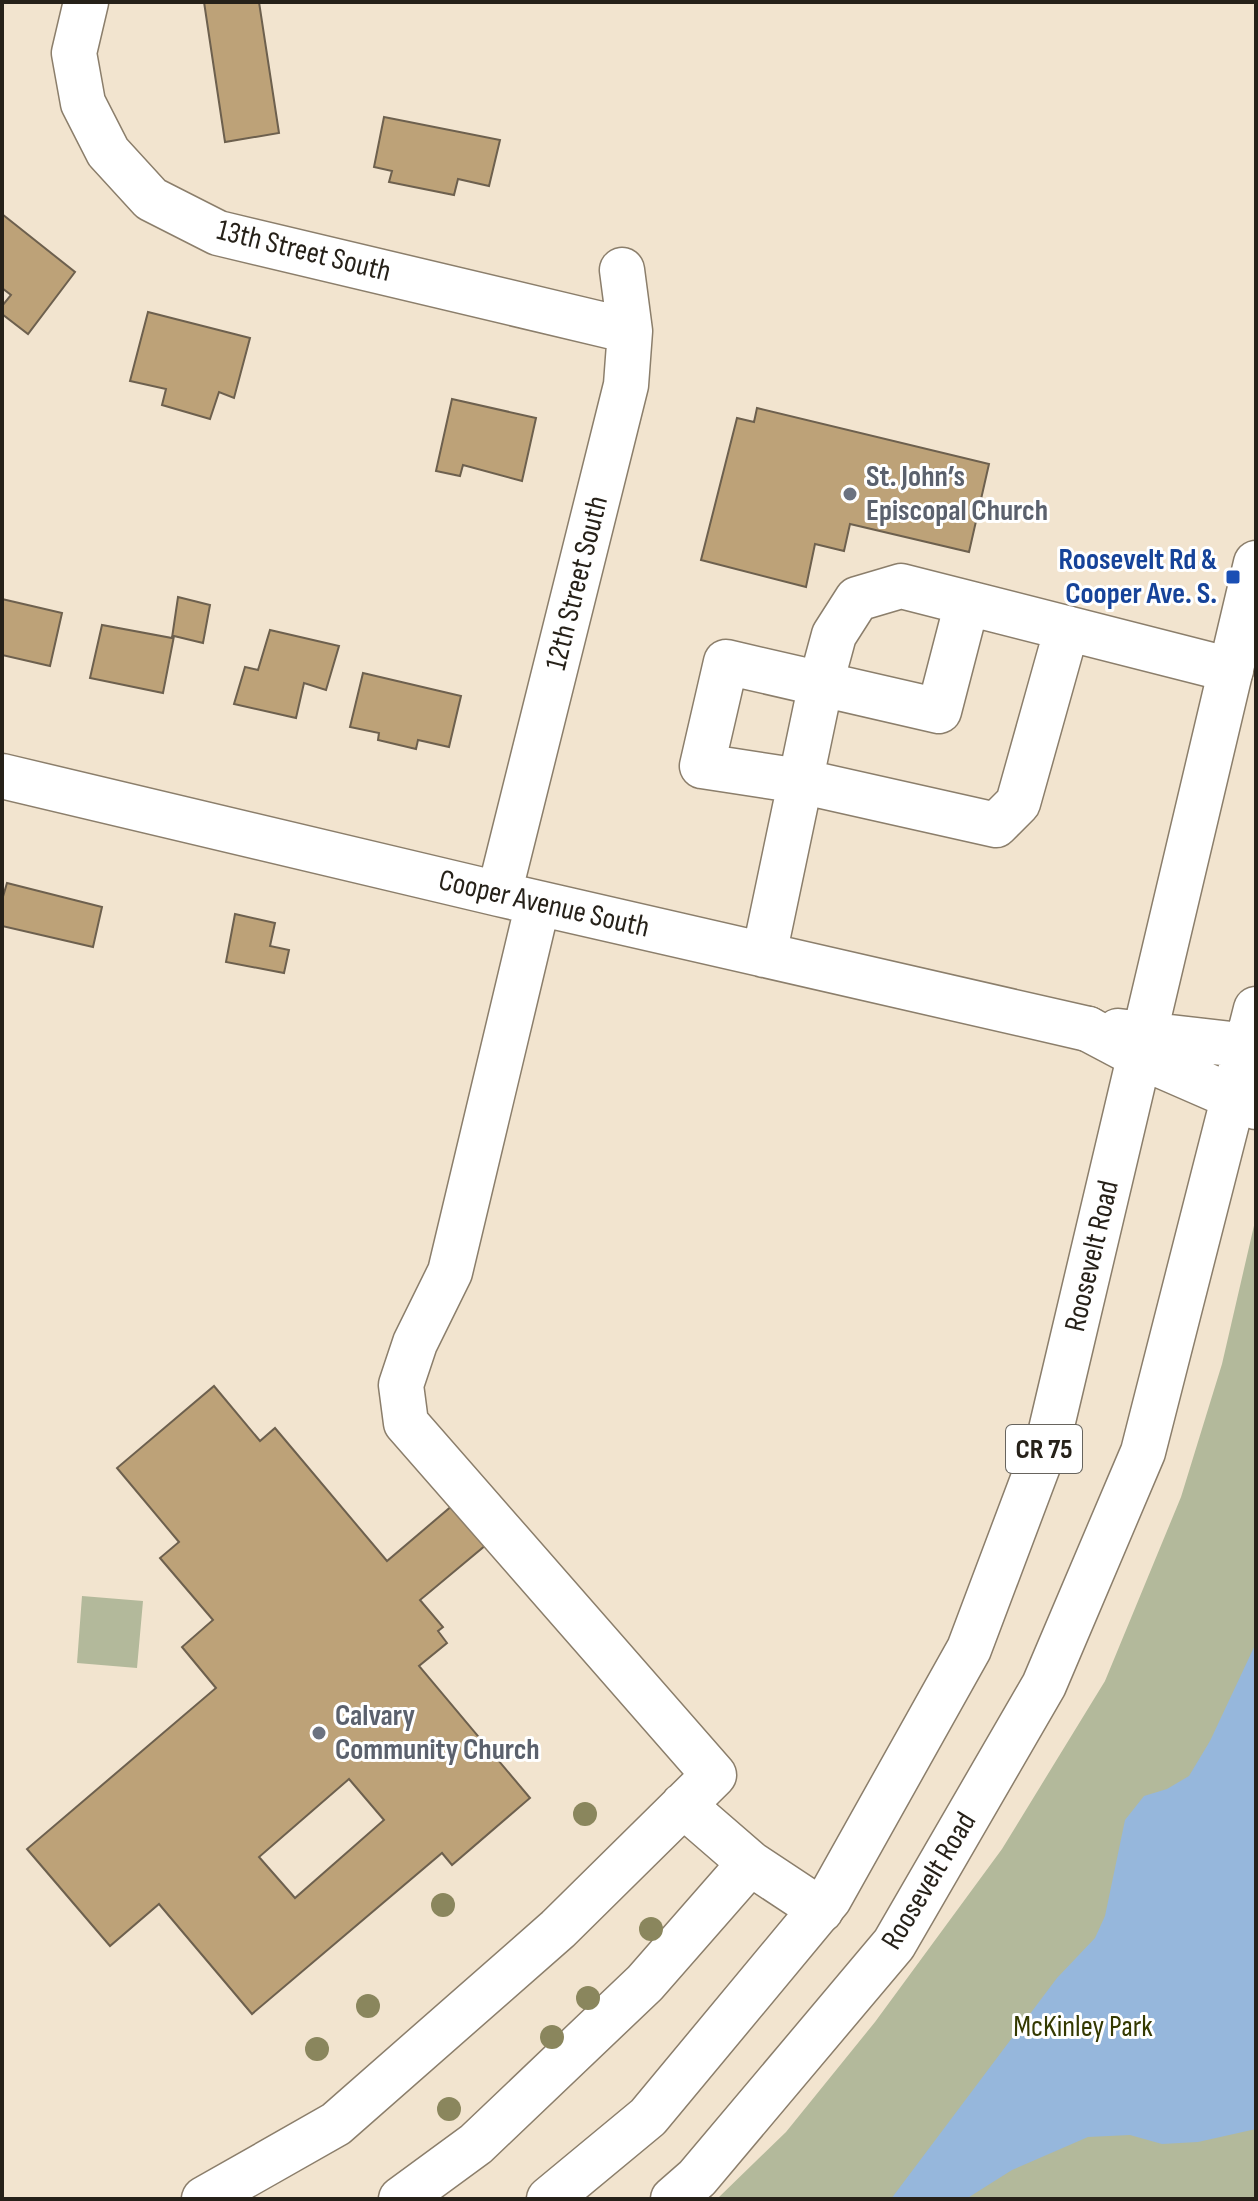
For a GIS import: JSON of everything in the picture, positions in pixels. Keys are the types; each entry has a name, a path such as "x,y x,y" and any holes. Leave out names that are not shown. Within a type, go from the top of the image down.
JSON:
{"main road":[{"name":"13th Street South","path":"86,2 74,53 83,103 108,152 151,199 218,233 630,331"},
{"name":"12th Street South","path":"622,270 630,331 623,399 518,898 450,1272 415,1343 401,1385 406,1423 714,1775 683,1805"},
{"name":"Roosevelt Road","path":"549,2199 648,2117 821,1910 969,1649 1050,1434 1256,563"},
{"path":"764,955 821,683 834,635 857,599 901,586 1231,670"},
{"path":"967,603 939,711 726,662 702,766 800,781 996,825 1018,803 1067,628"},
{"name":"Cooper Avenue South","path":"2,776 1088,1029 1142,1044 1244,1102"},
{"name":"Cooper Avenue South","path":"1142,1044 1253,1034"},
{"name":"Roosevelt Road","path":"673,2199 697,2178 894,1944 1044,1685 1143,1452 1244,1102 1253,1034"},
{"path":"215,2197 336,2124 558,1929 683,1805 750,1863 821,1910"},
{"path":"401,2199 476,2144 645,1983 750,1863"}],"green space":[{"name":"McKinley Park","path":"1256,1217 1256,2199 717,2199 786,2132 875,2022 1002,1849 1105,1681 1181,1497 1222,1364"},
{"path":"82,1596 143,1601 137,1668 77,1663"}],"water":[{"path":"1256,1643 1256,2129 1198,2142 1162,2144 1130,2135 1088,2137 1012,2170 966,2199 891,2199 1057,1978 1095,1938 1105,1916 1125,1820 1144,1796 1167,1789 1189,1776 1210,1741"}],"building":[{"path":"204,2 259,2 279,133 225,142"},
{"path":"384,117 500,140 489,186 458,179 454,195 389,182 392,171 374,167"},
{"path":"2,214 75,272 28,334 2,314 2,306 11,295 2,288"},
{"path":"148,312 250,338 234,398 219,392 210,419 162,405 166,389 130,381"},
{"path":"452,399 536,418 522,481 463,465 460,476 436,471"},
{"name":"St. John’s Episcopal Church","path":"757,408 989,464 969,552 850,524 844,551 815,544 806,587 701,560 737,418 754,422"},
{"path":"178,597 210,605 203,643 174,636 163,693 90,678 102,625 172,638"},
{"path":"2,599 62,613 50,666 2,655"},
{"path":"270,630 339,646 326,690 304,683 296,718 234,704 245,667 258,670"},
{"path":"363,673 461,696 449,747 418,740 416,749 378,740 379,733 350,727"},
{"path":"7,883 102,907 93,947 2,926 2,900"},
{"path":"235,914 275,923 270,946 289,950 284,973 226,962"},
{"name":"Calvary Community Church","path":"214,1386 260,1441 275,1428 387,1561 460,1499 493,1539 420,1600 443,1627 438,1631 447,1643 419,1666 530,1798 452,1865 442,1853 252,2014 159,1904 110,1946 27,1849 216,1688 182,1647 213,1620 160,1558 179,1542 117,1468","holes":["349,1779 384,1820 295,1898 259,1857"]}],"place":[{"name":"St. John’s Episcopal Church","path":"850,494"},
{"name":"Roosevelt Rd & Cooper Ave. S.","path":"1233,577"},
{"name":"Calvary Community Church","path":"319,1733"}]}
